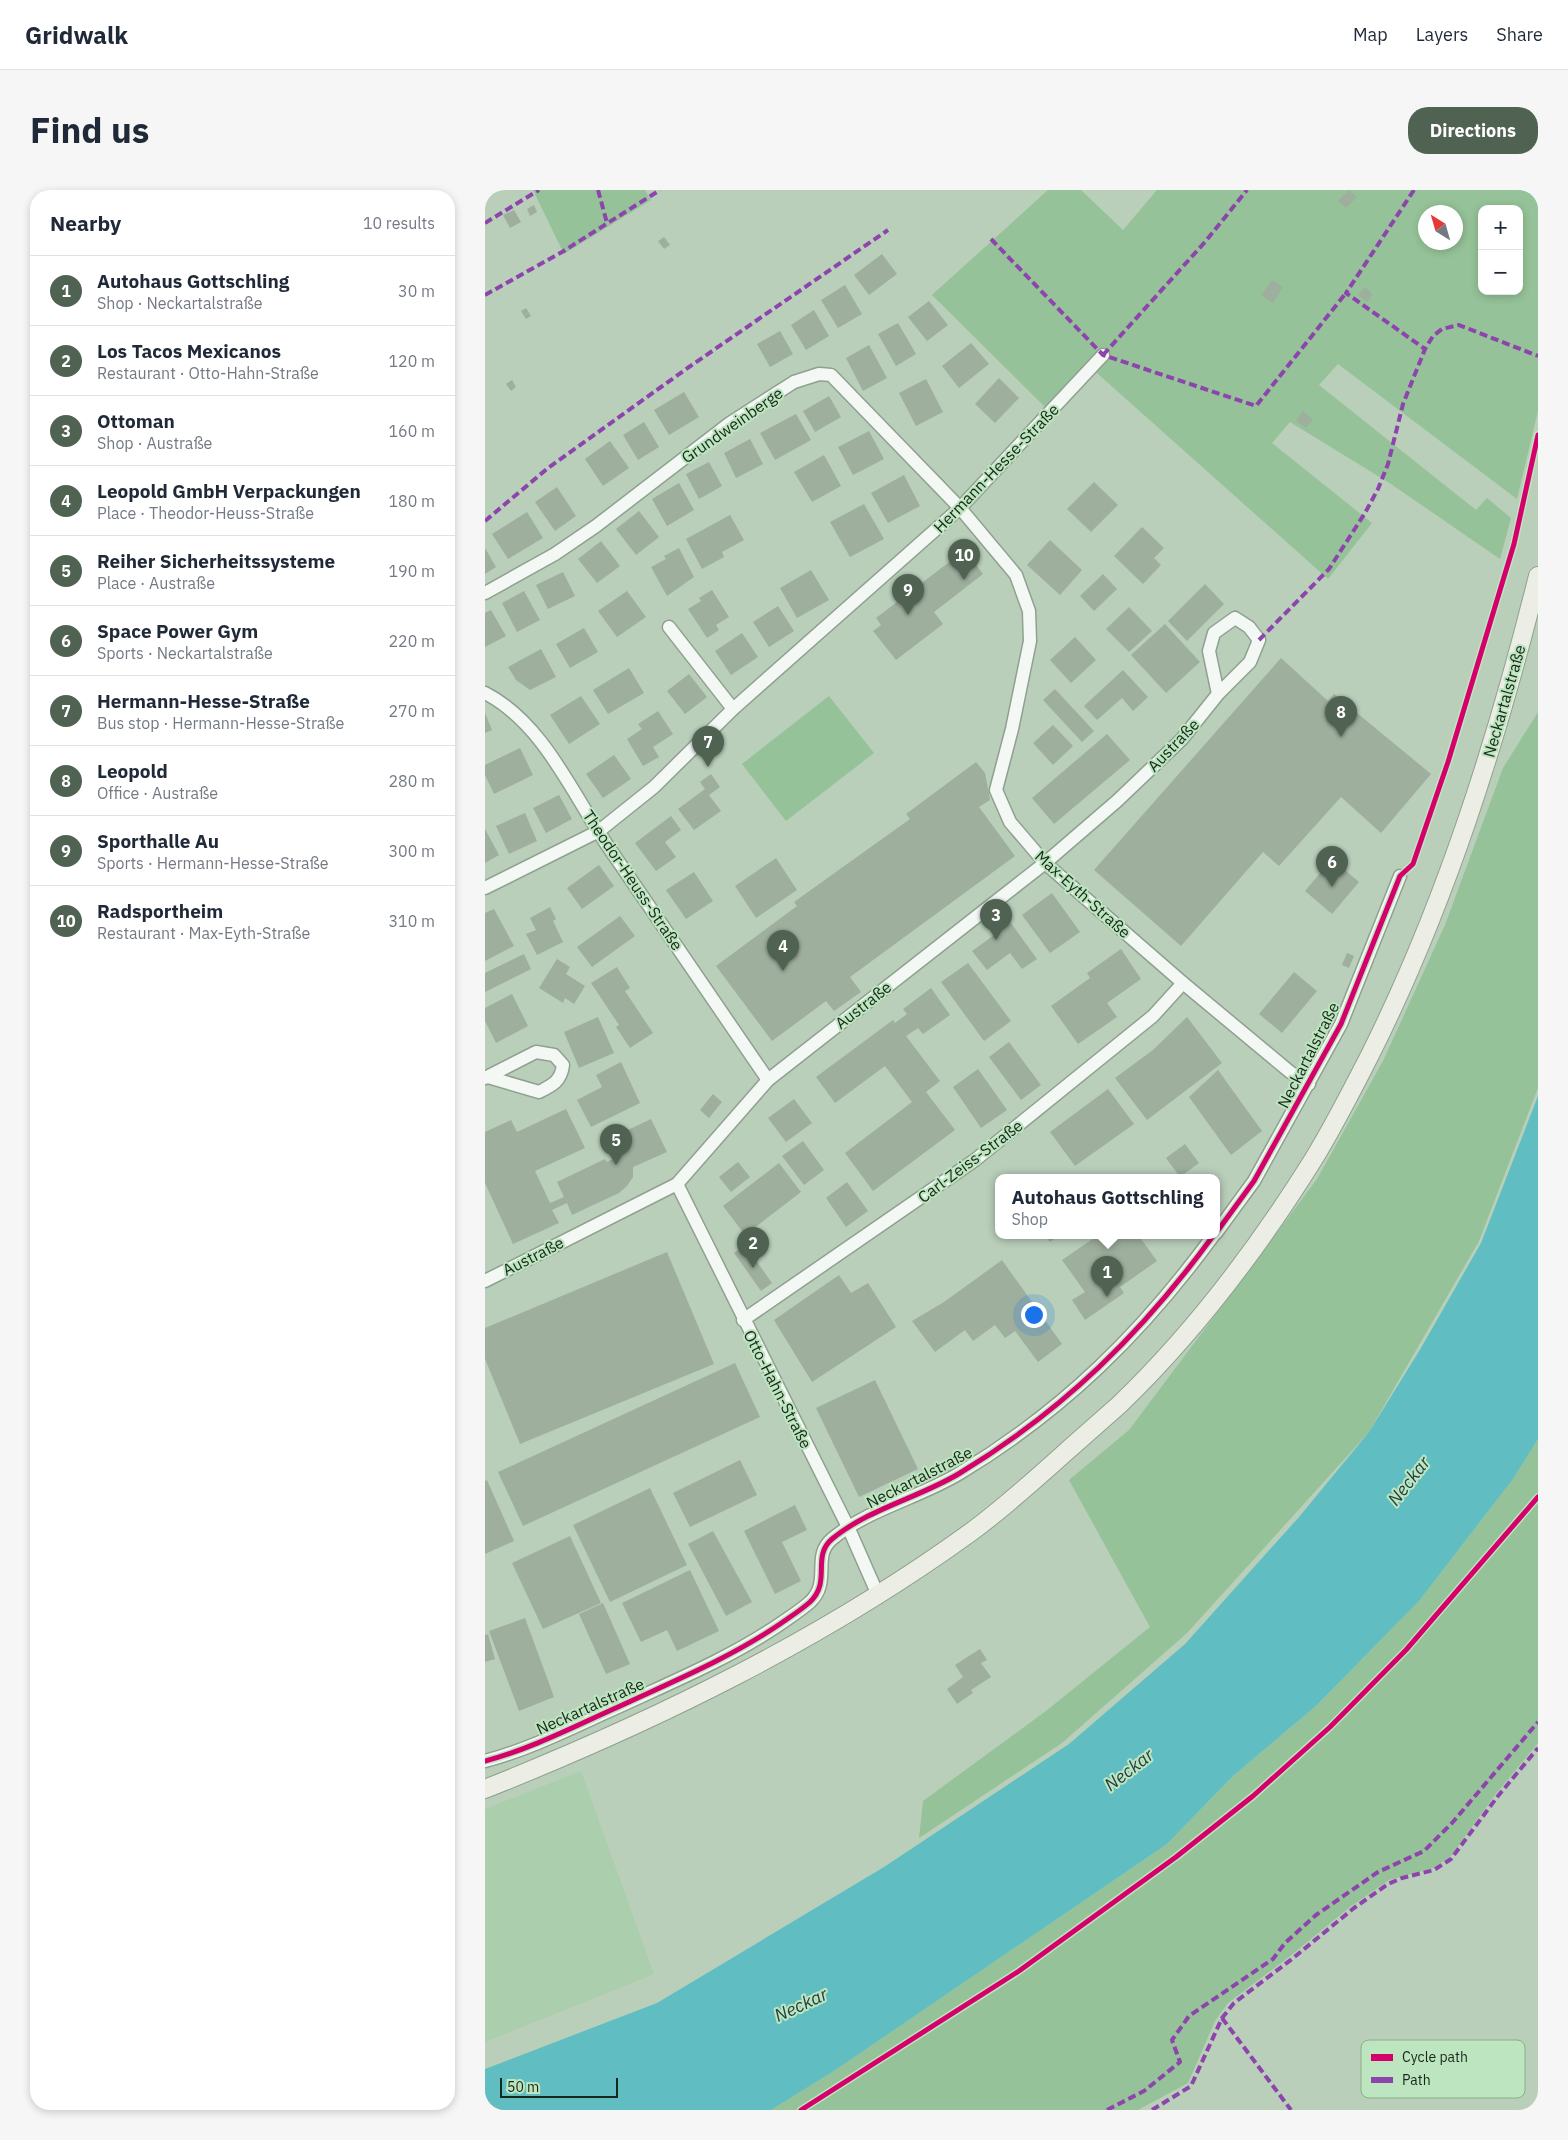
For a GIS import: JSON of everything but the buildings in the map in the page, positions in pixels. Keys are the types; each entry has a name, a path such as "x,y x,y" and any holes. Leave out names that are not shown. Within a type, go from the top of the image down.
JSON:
{"main road":[{"name":"Neckartalstraße","path":"485,1790 619,1732 696,1695 780,1652 877,1595 973,1530 1046,1470 1121,1403 1185,1334 1233,1276 1315,1158 1401,994 1468,819 1505,704 1538,576"}],"street":[{"name":"Hermann-Hesse-Straße","path":"485,888 599,832 654,787 733,709 961,508 1103,355"},
{"name":"Grundweinberge","path":"485,593 555,554 588,532 730,423 794,382 819,374 831,375 961,508"},
{"name":"Max-Eyth-Straße","path":"961,508 1016,575 1029,611 1030,641 997,790 1010,822 1045,863 1183,983 1290,1072 1309,1084"},
{"name":"Austraße","path":"485,1281 677,1184 768,1080 1045,863 1117,801 1182,738 1218,694 1250,662 1259,640 1249,627 1235,618 1214,633 1209,652 1218,694"},
{"path":"669,627 733,709"},
{"name":"Theodor-Heuss-Straße","path":"485,693 529,727 565,775 599,832 768,1080"},
{"name":"Neckartalstraße","path":"1220,1228 1254,1181 1341,1024 1400,876"},
{"name":"Carl-Zeiss-Straße","path":"743,1320 975,1160 1153,1016 1183,983"},
{"path":"536,1052 554,1055 563,1065 562,1076 555,1085 539,1092 487,1077 536,1052"},
{"name":"Otto-Hahn-Straße","path":"677,1184 743,1320 849,1529 877,1595"},
{"name":"Neckartalstraße","path":"485,1761 513,1753 690,1674 759,1638 811,1601 820,1590 822,1581 821,1560 826,1545 866,1518 957,1475 1009,1442 1061,1403 1109,1360 1153,1312 1211,1239"}],"shaded area":[{"path":"533,190 645,190 651,200 564,254"},
{"path":"1048,190 1081,190 1123,230 1157,190 1538,190 1538,411 1517,499 1338,364 1319,385 1476,510 1487,498 1511,518 1500,559 1391,484 1290,422 1272,443 1372,523 1328,579 1089,366 1047,409 932,295"},
{"path":"829,696 874,753 786,821 742,764"},
{"path":"1538,712 1538,1088 1479,1241 1369,1432 1187,1633 1062,1743 919,1838 923,1801 1046,1711 1150,1627 1069,1480 1129,1430 1317,1179 1383,1061 1445,925 1503,768"},
{"path":"1538,1439 1538,1743 1495,1795 1451,1856 1433,1868 1389,1880 1350,1907 1289,1957 1228,2003 1215,2021 1188,2083 1138,2110 771,2110 834,2071 1167,1844 1233,1776 1316,1706 1419,1601 1513,1479"},
{"path":"581,1771 654,1974 485,2042 485,1809"}],"water":[{"name":"Neckar","path":"1538,1096 1538,1439 1513,1479 1419,1601 1316,1706 1233,1776 1167,1844 834,2071 771,2110 485,2110 485,2069 657,2003 884,1867 1069,1744 1185,1644 1299,1517 1369,1432 1421,1348 1481,1243"}],"marked path":[{"path":"485,223 539,190"},
{"path":"598,190 607,223"},
{"path":"485,295 562,252 660,190"},
{"path":"1103,355 1205,242 1247,190"},
{"path":"1414,190 1346,293 1425,349"},
{"path":"485,521 548,468 689,367 888,230"},
{"path":"991,239 1103,355 1256,406 1346,293"},
{"path":"1259,640 1329,569 1365,513 1378,489 1388,464 1403,404 1425,349 1433,336 1442,329 1459,325 1538,356"},
{"path":"1107,2110 1144,2091 1180,2062 1172,2040 1189,2016 1273,1959 1285,1943 1316,1915 1378,1872 1424,1851 1452,1823 1538,1722"},
{"path":"1152,2110 1191,2086 1222,2018 1234,2003 1292,1959 1354,1908 1388,1884 1402,1878 1434,1870 1451,1859 1498,1796 1538,1748"},
{"path":"1222,2018 1291,2110"}],"cycle path":[{"path":"1220,1228 1254,1181 1341,1024 1400,876 1413,864 1448,762 1514,544 1538,435"},
{"path":"485,1761 553,1737 701,1669 741,1648 799,1611 810,1602 820,1586 823,1553 832,1539 862,1519 960,1473 998,1449 1033,1423 1067,1396 1129,1337 1158,1305 1211,1239"},
{"path":"801,2110 1019,1971 1176,1857 1253,1796 1330,1727 1406,1650 1538,1497"}],"place":[{"name":"Radsportheim","path":"964,580"},
{"name":"Sporthalle Au","path":"908,615"},
{"name":"Leopold","path":"1341,737"},
{"name":"Hermann-Hesse-Straße","path":"708,767"},
{"name":"Space Power Gym","path":"1332,887"},
{"name":"Ottoman","path":"996,940"},
{"name":"Leopold GmbH Verpackungen","path":"783,971"},
{"name":"Reiher Sicherheitssysteme","path":"616,1165"},
{"name":"Los Tacos Mexicanos","path":"753,1268"},
{"name":"Autohaus Gottschling","path":"1107,1297"}]}
